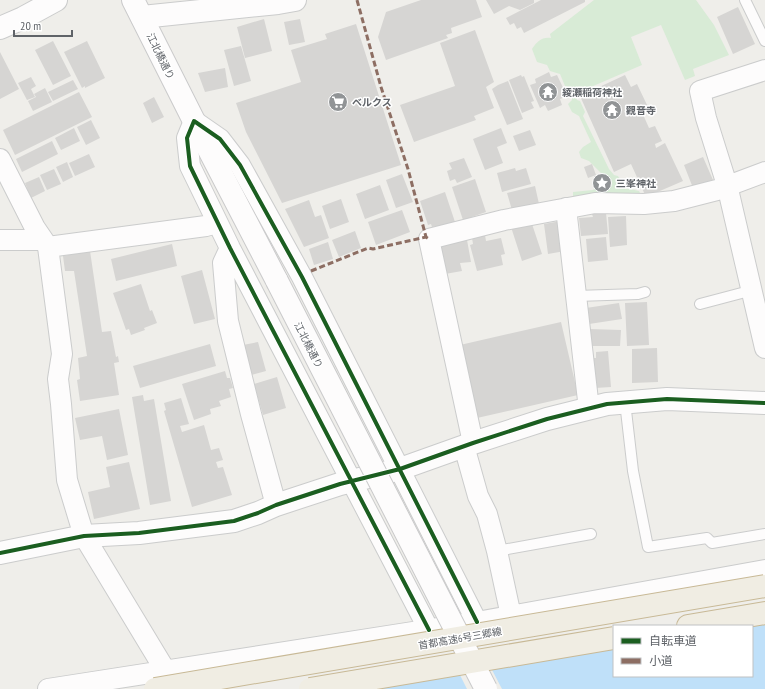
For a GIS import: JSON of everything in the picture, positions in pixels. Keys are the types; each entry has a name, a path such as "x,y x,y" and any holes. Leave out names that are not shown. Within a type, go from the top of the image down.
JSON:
{"highway":[{"name":"首都高速6号三郷線","path":"160,680 765,586"},
{"path":"694,625 765,613"},
{"path":"310,689 613,638"}],"street":[{"path":"0,28 23,18 56,0"},
{"path":"138,9 278,3 294,0"},
{"name":"江北橋通り","path":"138,9 486,689"},
{"path":"765,70 700,91 706,118 727,185 757,292 765,348"},
{"path":"429,630 217,223 190,166 187,138 194,121 220,139 240,165 302,277 477,622"},
{"path":"0,159 35,228 45,243 62,354 58,379 67,480 84,536 160,680"},
{"path":"511,616 497,551 487,514 478,496 429,239 504,220 595,203 644,204 674,201 717,190 765,172"},
{"path":"566,208 589,409"},
{"path":"0,240 45,243 206,226 217,223"},
{"path":"230,248 223,263 228,321 251,414 276,505"},
{"path":"0,553 84,536 139,533 234,521 276,505 351,481 400,469 469,444 547,419 607,404 668,399 765,403"},
{"path":"48,689 160,680 765,570"}],"lane":[{"path":"745,0 765,41"},
{"path":"576,296 638,294 645,292"},
{"path":"700,304 757,292"},
{"path":"625,402 633,471 648,547 707,538 712,543 765,534"},
{"path":"497,551 591,534"}],"green space":[{"path":"594,0 696,0 714,25 729,55 693,69 695,76 685,80 661,25 631,37 642,65 577,93 575,91 577,100 580,101 585,112 583,116 609,169 614,175 618,176 625,188 639,191 642,197 573,199 573,192 593,190 602,181 603,175 589,161 581,158 579,152 583,147 591,142 579,116 572,112 568,104 572,100 571,88 565,86 560,74 550,71 547,65 537,62 532,49 540,40 551,38 550,34"}],"water":[{"path":"765,624 765,689 376,689 613,649 613,677 753,677 753,626"}],"pier":[{"path":"491,668 502,689 467,689 459,673"}],"building":[{"path":"421,0 476,0 482,17 451,28 452,33 446,35 448,38 386,60 378,37 386,12"},
{"path":"486,0 534,0 534,3 520,10 509,6 494,14"},
{"path":"541,0 585,0 585,2 524,33 521,27 517,29 514,23 510,25 506,18"},
{"path":"738,7 755,44 733,54 717,17"},
{"path":"264,19 272,51 245,58 237,27"},
{"path":"300,19 305,42 289,45 284,22"},
{"path":"356,24 401,165 282,203 246,132 236,103 301,82 291,50 327,39 325,34"},
{"path":"475,30 494,82 486,87 494,108 474,116 476,120 414,142 400,105 455,86 440,43"},
{"path":"53,41 71,76 53,85 35,50"},
{"path":"87,41 105,78 82,88 64,52"},
{"path":"241,46 251,81 234,86 224,50"},
{"path":"0,52 19,89 0,99"},
{"path":"225,68 228,87 205,92 198,73"},
{"path":"549,72 551,77 557,75 567,96 560,99 562,105 548,111 545,105 540,108 530,85 536,83 535,79"},
{"path":"521,75 522,77 524,76 534,101 531,102 534,108 522,113 509,80"},
{"path":"625,75 631,87 637,84 648,107 641,110 649,128 655,126 662,141 655,144 656,148 665,143 683,181 646,197 631,164 614,172 580,96"},
{"path":"31,77 36,86 31,89 35,97 27,100 18,83"},
{"path":"73,80 78,89 53,101 48,92"},
{"path":"508,81 523,119 507,125 492,89"},
{"path":"45,88 52,102 33,111 28,101 36,97 34,94"},
{"path":"79,92 92,117 15,155 3,130"},
{"path":"154,97 164,117 152,123 143,103"},
{"path":"91,120 100,138 86,145 77,127"},
{"path":"74,128 80,141 61,150 55,138"},
{"path":"501,128 507,143 497,147 503,163 485,170 473,139"},
{"path":"530,130 536,145 519,151 513,136"},
{"path":"52,141 58,154 22,172 16,159"},
{"path":"89,154 95,167 75,176 69,163"},
{"path":"703,157 713,180 693,188 684,165"},
{"path":"464,158 472,177 457,183 455,179 450,181 447,171 452,169 449,163"},
{"path":"67,162 73,177 63,182 56,167"},
{"path":"592,164 596,175 588,178 584,167"},
{"path":"515,168 516,171 526,168 531,184 502,192 497,173"},
{"path":"54,169 61,184 47,190 40,175"},
{"path":"402,174 413,202 396,208 386,180"},
{"path":"39,177 45,191 31,198 25,183"},
{"path":"475,179 486,212 463,220 452,187"},
{"path":"605,179 607,185 601,187 599,182"},
{"path":"380,185 389,210 365,219 356,194"},
{"path":"535,186 539,204 512,210 507,193"},
{"path":"445,192 455,222 437,228 436,226 432,227 431,224 428,225 420,201"},
{"path":"341,199 349,222 330,229 322,206"},
{"path":"309,200 315,217 321,215 329,238 304,247 285,209"},
{"path":"402,210 410,232 376,245 368,222"},
{"path":"606,213 608,234 581,236 579,218 593,217 592,214"},
{"path":"626,216 627,245 610,247 608,217"},
{"path":"561,221 565,251 548,254 544,224"},
{"path":"522,223 524,227 532,224 542,254 522,261 511,227"},
{"path":"355,231 361,248 339,257 332,240"},
{"path":"485,235 486,241 501,238 505,254 501,255 503,265 477,271 470,245 473,244 472,238"},
{"path":"606,237 608,260 588,262 586,239"},
{"path":"467,240 471,262 460,263 462,271 445,274 440,245"},
{"path":"328,242 333,259 314,265 309,249"},
{"path":"172,244 177,266 116,281 111,259"},
{"path":"90,251 102,332 111,331 116,357 118,356 119,362 114,363 119,395 80,401 77,380 80,379 78,358 87,356 74,271 65,271 63,256"},
{"path":"202,270 215,319 194,324 181,276"},
{"path":"141,284 150,311 152,310 157,323 144,328 145,330 131,335 129,329 126,330 113,293"},
{"path":"647,302 649,345 627,346 625,303"},
{"path":"619,303 622,319 589,324 586,308"},
{"path":"561,322 578,395 477,418 460,345"},
{"path":"589,329 621,330 620,346 589,346"},
{"path":"258,342 266,371 251,375 243,345"},
{"path":"210,344 216,366 140,388 133,366"},
{"path":"657,348 658,382 632,383 632,349"},
{"path":"608,351 611,387 595,388 593,358 596,358 596,352"},
{"path":"225,371 227,378 230,378 233,388 229,389 231,397 219,401 221,406 210,409 211,414 194,420 182,384"},
{"path":"277,377 286,408 263,415 254,384"},
{"path":"143,395 144,401 154,399 171,501 150,505 132,397"},
{"path":"181,398 189,424 180,426 182,432 204,425 211,450 219,448 223,460 216,462 218,468 223,467 232,495 192,507 164,411 166,410 164,403"},
{"path":"119,409 128,455 107,460 102,436 80,440 75,418"},
{"path":"129,462 140,509 94,519 88,492 110,487 106,467"}],"marked path":[{"path":"357,0 381,87 408,169 426,237"},
{"path":"311,271 368,248 373,249 426,237 429,239"}],"cycle path":[{"path":"429,630 230,248 190,166 187,138 194,121 220,139 240,165 302,277 477,622"},
{"path":"0,553 84,536 139,533 234,521 276,505 340,484 400,469 547,419 607,404 667,399 765,403"}],"place":[{"name":"綾瀬稲荷神社","path":"548,92"},
{"name":"ベルクス","path":"338,102"},
{"name":"觀音寺","path":"612,110"},
{"name":"三峯神社","path":"602,183"}]}
